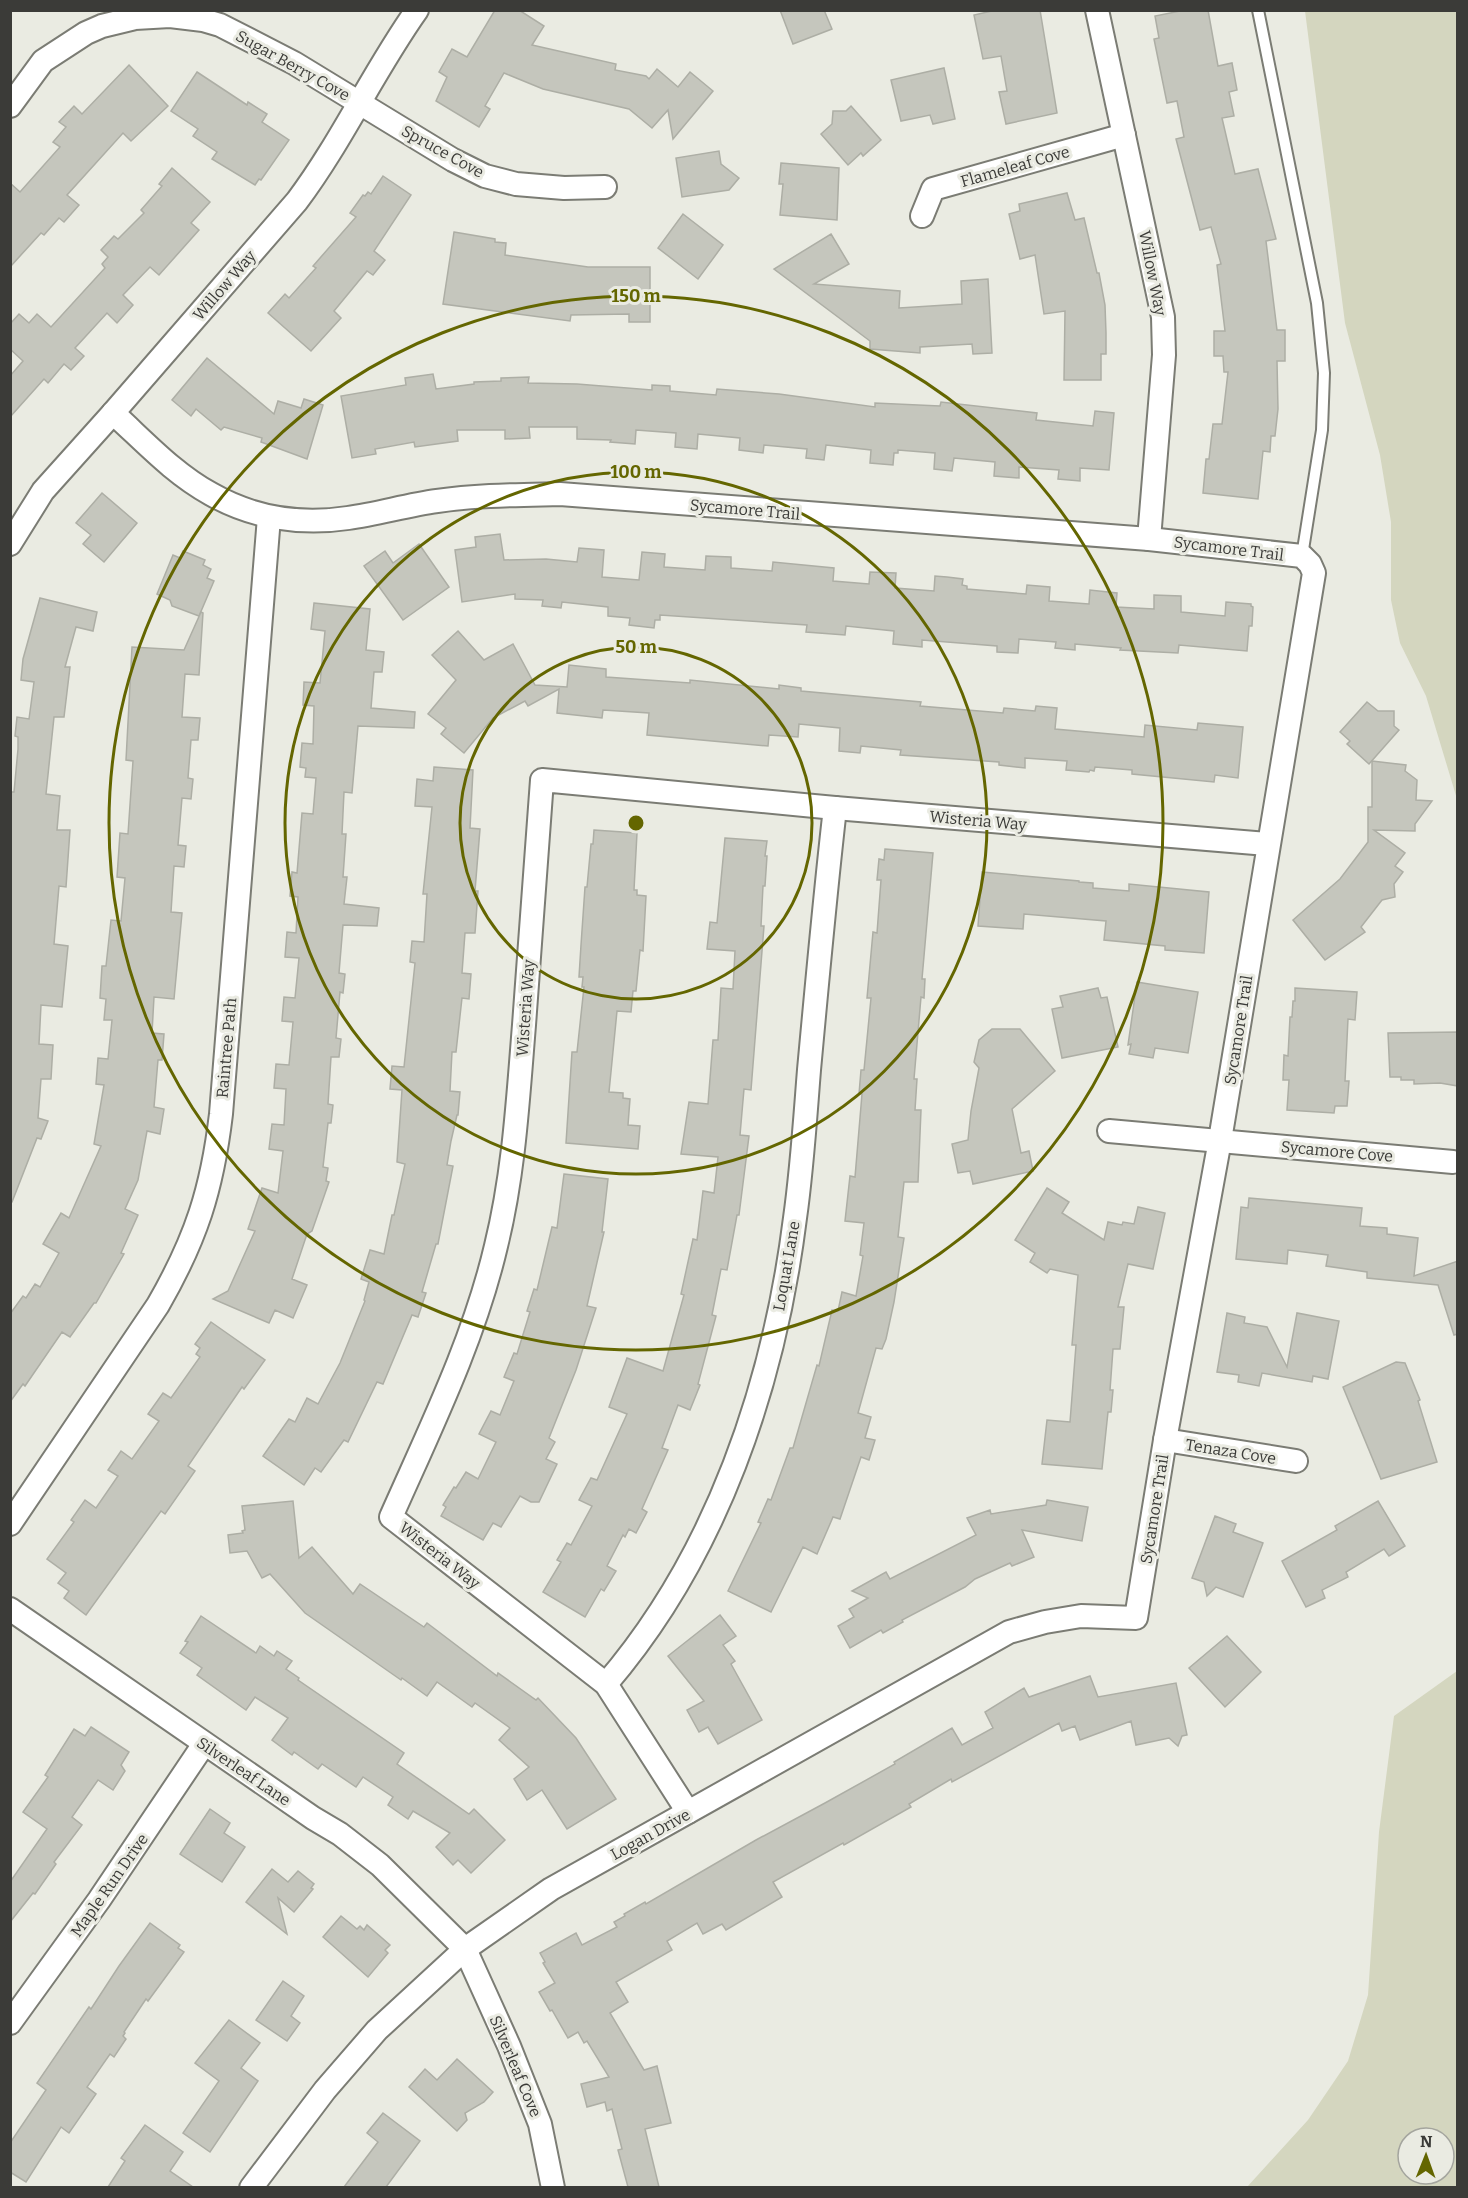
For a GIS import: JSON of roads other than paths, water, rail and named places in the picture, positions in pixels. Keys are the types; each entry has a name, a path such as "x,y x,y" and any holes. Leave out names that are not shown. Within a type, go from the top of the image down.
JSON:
{"street":[{"name":"Willow Way","path":"10,544 43,491 297,201 320,170 359,102 417,10"},
{"name":"Willow Way","path":"1097,10 1163,317 1164,355 1149,539"},
{"name":"Sugar Berry Cove","path":"10,106 43,61 71,41 102,26 124,20 170,16 203,20 220,25 294,63 359,102"},
{"name":"Spruce Cove","path":"359,102 485,176 516,184 564,188 605,187"},
{"name":"Flameleaf Cove","path":"922,216 933,189 1124,135"},
{"name":"Sycamore Trail","path":"113,413 164,462 196,485 213,496 269,517 307,520 346,518 437,501 499,495 560,494 1149,539 1302,556 1310,564 1314,573 1220,1140 1165,1440 1136,1618"},
{"name":"Raintree Path","path":"10,1524 42,1480 158,1305 195,1232 207,1194 216,1155 221,1114 269,517"},
{"name":"Wisteria Way","path":"688,1812 606,1683 391,1517 472,1329 496,1249 505,1209 516,1130 542,780 835,808 1268,844"},
{"name":"Loquat Lane","path":"606,1683 651,1626 682,1575 711,1519 735,1462 762,1383 781,1302 795,1219 835,808"},
{"name":"Sycamore Cove","path":"1109,1131 1453,1162"},
{"name":"Tenaza Cove","path":"1165,1440 1296,1461"},
{"name":"Silverleaf Lane","path":"10,1609 204,1744 340,1834 380,1865 465,1949"},
{"name":"Logan Drive","path":"251,2187 325,2090 377,2030 465,1949 551,1889 1009,1632 1045,1622 1081,1616 1136,1618"},
{"name":"Maple Run Drive","path":"10,2024 99,1900 204,1744"},
{"name":"Silverleaf Cove","path":"465,1949 509,2046 540,2124 553,2187"}],"lane":[{"path":"1258,10 1317,303 1324,373 1322,430 1302,556"}]}
